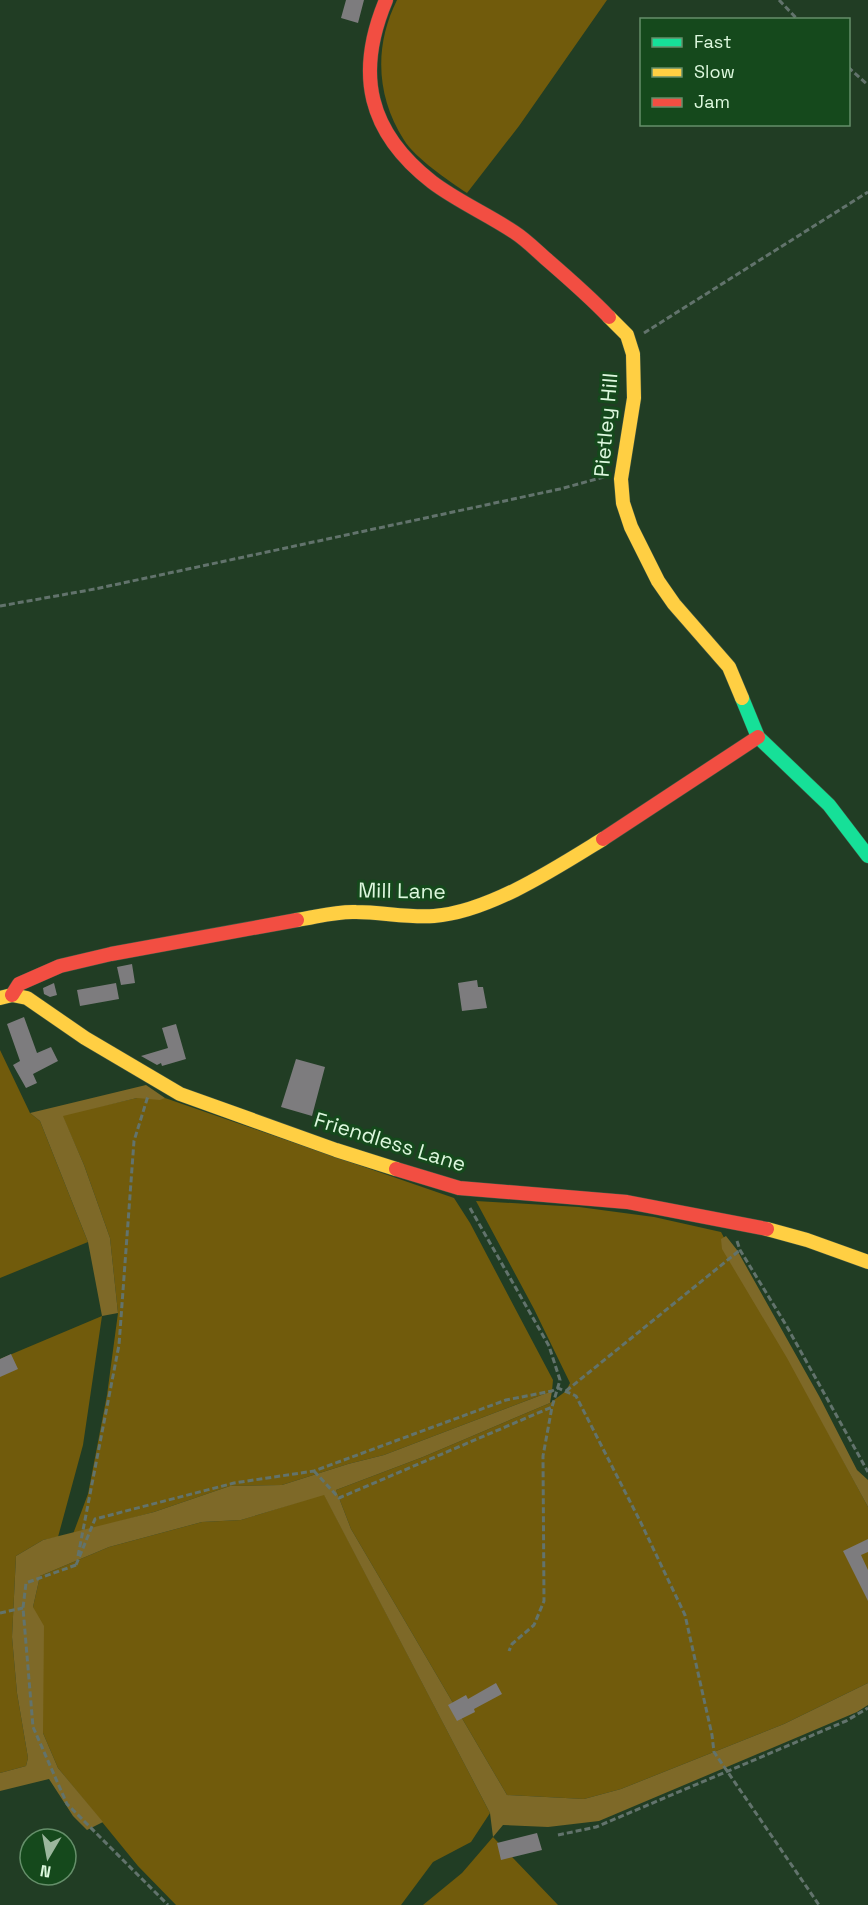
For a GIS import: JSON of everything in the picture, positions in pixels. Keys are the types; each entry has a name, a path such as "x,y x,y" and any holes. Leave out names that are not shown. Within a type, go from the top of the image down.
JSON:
{"street":[{"path":"386,0 375,26 370,56 370,87 378,119 400,151 432,182 516,233 589,296 618,324 630,342"},
{"name":"Pietley Hill","path":"630,342 633,354 634,398 621,479 623,503 631,527 658,581 674,604 729,667 758,737 829,806 868,856"},
{"name":"Mill Lane","path":"6,997 19,984 60,966 111,954 341,912 362,910 430,917 464,912 565,863 758,737"},
{"name":"Friendless Lane","path":"6,997 27,998 85,1038 180,1094 336,1150 459,1188 627,1202 732,1221 807,1240 868,1262"}],"path":[{"path":"779,0 796,18"},
{"path":"850,68 868,85"},
{"path":"630,342 868,192"},
{"path":"0,606 95,589 537,494 602,476 621,479"},
{"path":"76,1565 118,1345 134,1140 153,1080"},
{"path":"459,1188 549,1346 560,1380 552,1407 543,1456 544,1601 534,1625 512,1644 509,1651"},
{"path":"732,1221 740,1250 786,1325 868,1472"},
{"path":"566,1391 740,1250"},
{"path":"168,1905 68,1804 33,1727 22,1608 26,1583 76,1565 95,1519 234,1483 314,1471 506,1400 558,1388 576,1396 685,1615 714,1752 819,1905"},
{"path":"314,1471 339,1498 552,1407"},
{"path":"0,1613 22,1608"},
{"path":"558,1836 596,1827 846,1721 868,1708"}],"shaded area":[{"path":"397,0 607,0 519,126 467,193 433,169 409,147 388,106 381,71 382,53 384,35"},
{"path":"0,1050 30,1113 40,1121 88,1242 0,1278"},
{"path":"146,1085 165,1098 160,1100 137,1098 63,1116 84,1165 110,1238 118,1313 102,1316 88,1242 40,1121 30,1113"},
{"path":"137,1098 165,1098 454,1198 470,1223 553,1380 552,1391 384,1455 282,1485 230,1486 154,1512 73,1534 88,1494 107,1395 118,1313 110,1238 84,1165 62,1115"},
{"path":"476,1201 579,1207 654,1217 721,1232 868,1507 868,1683 784,1724 621,1789 584,1799 507,1795 351,1529 336,1490 423,1457 550,1403 566,1391 570,1383 534,1309"},
{"path":"726,1236 737,1250 819,1396 857,1470 868,1480 868,1507 787,1358 722,1249 721,1239"},
{"path":"102,1316 83,1445 58,1537 43,1540 16,1556 12,1637 17,1693 28,1758 26,1766 0,1773 0,1359"},
{"path":"552,1391 550,1403 423,1457 336,1490 351,1529 507,1795 584,1799 621,1789 784,1724 868,1683 868,1705 857,1712 599,1821 548,1827 503,1825 493,1837 490,1813 324,1495 241,1520 202,1522 109,1547 40,1576 33,1607 44,1626 43,1733 58,1768 103,1822 87,1830 73,1816 49,1779 0,1791 0,1773 26,1766 28,1758 17,1693 12,1637 16,1556 43,1540 154,1512 230,1486 282,1485 384,1455"},
{"path":"324,1494 490,1813 471,1842 433,1862 401,1905 176,1905 138,1866 58,1768 43,1733 33,1607 40,1576 109,1547 202,1522 241,1520"},
{"path":"493,1837 558,1905 423,1905 462,1873"}],"building":[{"path":"346,0 364,0 358,23 341,18"},
{"path":"132,964 135,983 121,985 117,967"},
{"path":"477,980 478,987 483,987 487,1008 462,1011 458,983"},
{"path":"54,983 57,995 50,997 44,994 43,988"},
{"path":"116,983 119,999 80,1006 77,990"},
{"path":"24,1017 37,1053 51,1047 58,1061 33,1074 37,1083 26,1088 13,1065 20,1061 7,1024"},
{"path":"176,1024 186,1059 162,1066 161,1063 157,1065 141,1056 168,1048 162,1028"},
{"path":"296,1059 325,1067 312,1116 281,1107"},
{"path":"11,1354 18,1369 0,1377 0,1359"},
{"path":"868,1539 868,1552 861,1555 868,1570 868,1601 843,1551"},
{"path":"496,1683 502,1694 457,1721 448,1705 466,1695 468,1699"},
{"path":"537,1833 542,1850 501,1860 497,1843"}],"traffic: fast":[{"path":"742,698 758,737 829,805 868,856"}],"traffic: slow":[{"path":"609,317 627,335 633,354 634,398 621,479 623,503 631,527 658,581 674,604 729,667 742,698"},
{"path":"297,920 349,912 405,916 455,913 499,898 522,887 603,839"},
{"path":"0,998 12,995 27,998 85,1038 180,1094 396,1169"},
{"path":"767,1229 807,1240 868,1262"}],"traffic: jam":[{"path":"386,0 376,27 371,53 370,77 373,100 381,122 393,143 410,163 432,182 522,238 609,317"},
{"path":"603,839 758,737"},
{"path":"12,995 19,984 60,966 111,954 297,920"},
{"path":"396,1169 459,1188 627,1202 767,1229"}]}
